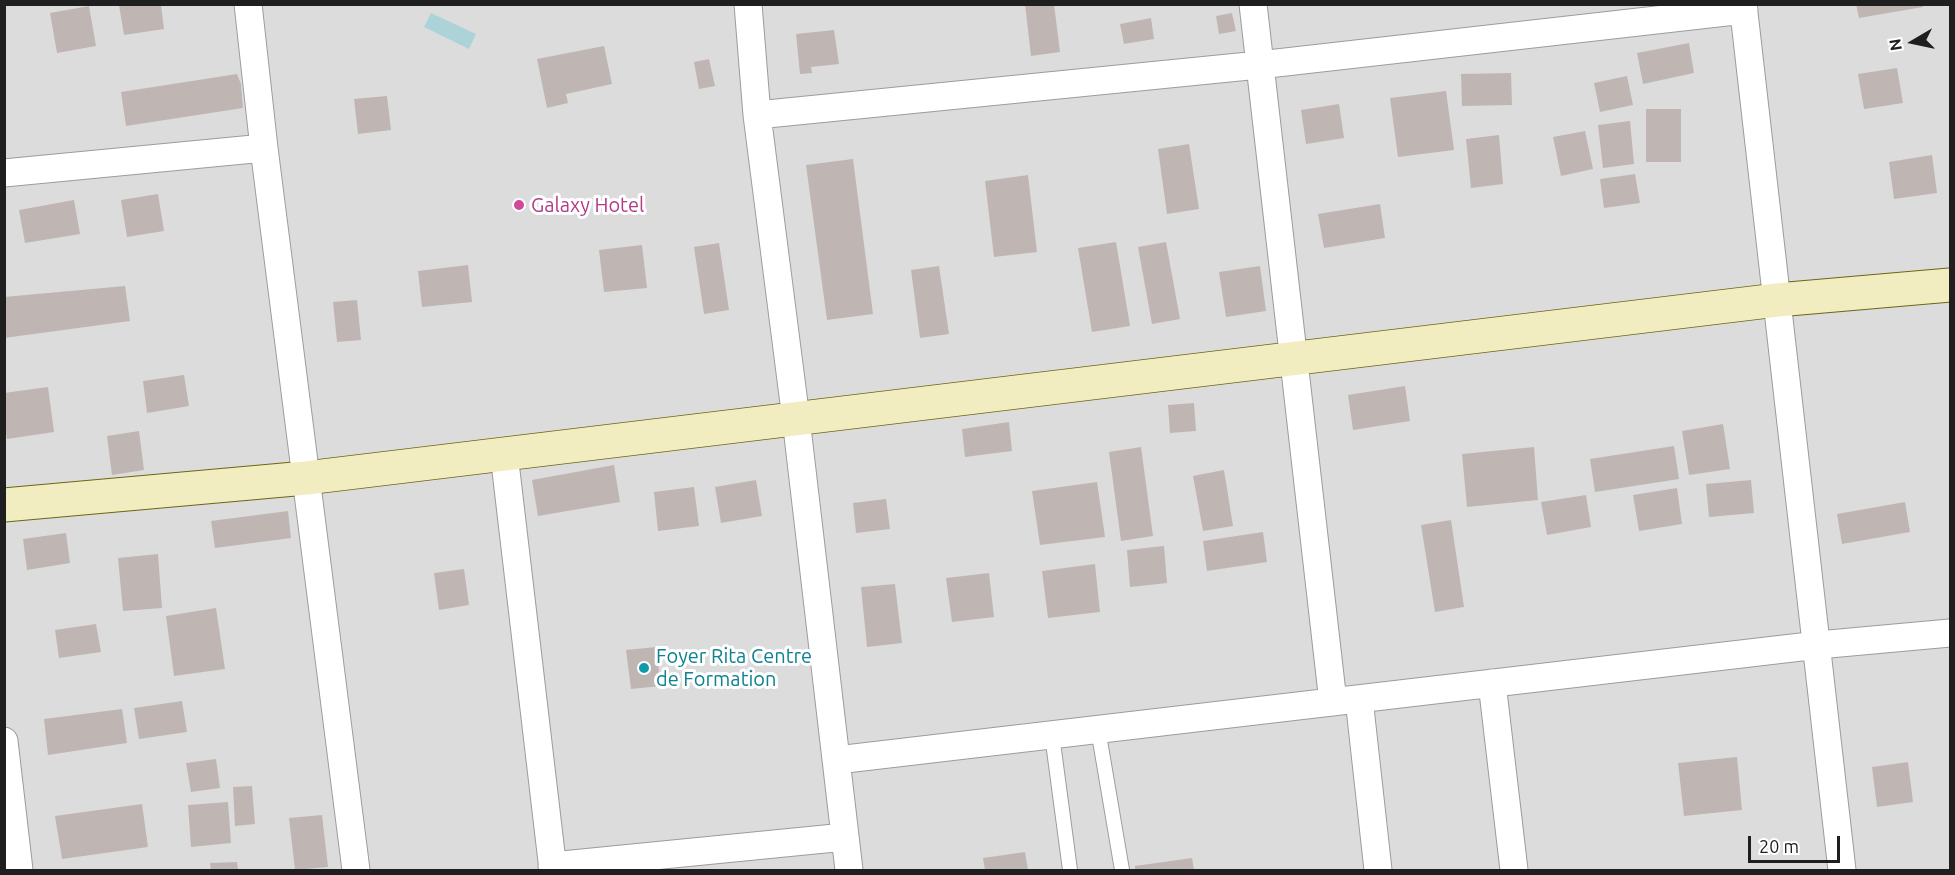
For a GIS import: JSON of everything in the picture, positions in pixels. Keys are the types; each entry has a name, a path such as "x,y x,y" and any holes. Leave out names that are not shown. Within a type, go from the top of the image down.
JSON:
{"main road":[{"path":"4,505 306,478 1777,300 1950,285"}],"street":[{"path":"248,4 264,148 356,870"},
{"path":"748,4 757,116 796,419 849,870"},
{"path":"1253,4 1294,358 1346,700 1378,870"},
{"path":"757,116 1259,65 1744,7 1842,870"},
{"path":"4,173 264,148"},
{"path":"504,454 552,868 845,837"},
{"path":"837,760 1818,645 1950,633"},
{"path":"1492,683 1514,870"},
{"path":"4,741 19,870"}],"lane":[{"path":"1098,729 1122,870"},
{"path":"1052,735 1070,870"}],"shaded area":[{"path":"5,5 1950,5 1950,870 5,870"}],"water":[{"path":"431,13 476,34 469,49 424,27"}],"building":[{"path":"1025,4 1054,4 1060,52 1031,56"},
{"path":"1856,4 1922,4 1923,7 1859,18"},
{"path":"119,5 161,5 164,29 124,35"},
{"path":"89,6 96,46 57,53 50,13"},
{"path":"1232,13 1236,31 1219,34 1216,16"},
{"path":"1151,18 1154,39 1124,44 1120,24"},
{"path":"834,30 839,64 811,67 812,73 800,74 796,34"},
{"path":"1689,43 1694,73 1643,84 1637,53"},
{"path":"604,46 612,84 566,94 568,103 547,108 537,59"},
{"path":"709,59 715,86 699,89 694,62"},
{"path":"1897,68 1903,103 1864,109 1858,74"},
{"path":"1511,73 1512,105 1462,106 1461,74"},
{"path":"237,74 241,84 243,108 126,126 121,92"},
{"path":"1627,76 1633,105 1600,112 1594,83"},
{"path":"1446,91 1454,150 1398,157 1390,98"},
{"path":"387,96 391,130 358,134 354,99"},
{"path":"1339,104 1344,138 1306,144 1301,110"},
{"path":"1646,109 1681,109 1681,162 1646,162"},
{"path":"1630,121 1634,164 1603,168 1598,125"},
{"path":"1585,131 1593,169 1561,176 1553,137"},
{"path":"1499,135 1503,184 1471,188 1466,139"},
{"path":"1189,144 1199,209 1167,214 1158,149"},
{"path":"1932,155 1937,193 1894,199 1889,162"},
{"path":"853,159 873,314 827,320 806,165"},
{"path":"1635,174 1640,203 1604,208 1600,179"},
{"path":"1028,175 1037,252 994,257 985,181"},
{"path":"158,194 164,231 127,237 121,200"},
{"path":"74,200 80,234 25,243 19,210"},
{"path":"1380,204 1385,238 1324,248 1318,214"},
{"path":"1116,242 1130,326 1092,332 1078,248"},
{"path":"1166,242 1180,319 1152,324 1138,247"},
{"path":"719,243 729,310 704,314 694,247"},
{"path":"642,245 647,288 604,292 599,250"},
{"path":"468,265 472,302 422,307 418,271"},
{"path":"939,266 949,334 920,338 911,270"},
{"path":"1260,266 1266,311 1226,317 1219,272"},
{"path":"125,286 130,321 4,338 4,297"},
{"path":"357,300 361,340 337,342 333,302"},
{"path":"184,375 189,406 147,413 143,381"},
{"path":"1405,386 1410,421 1353,430 1348,395"},
{"path":"48,387 54,432 7,439 4,423 4,393"},
{"path":"1194,403 1196,431 1170,433 1168,405"},
{"path":"1009,422 1012,451 965,457 962,429"},
{"path":"1723,424 1730,469 1689,475 1682,431"},
{"path":"139,431 144,470 112,475 107,436"},
{"path":"1674,446 1679,479 1595,492 1590,459"},
{"path":"1141,447 1153,536 1121,541 1109,452"},
{"path":"1534,447 1538,500 1467,507 1462,454"},
{"path":"614,465 620,502 538,516 532,480"},
{"path":"1224,470 1233,526 1203,531 1193,476"},
{"path":"756,480 762,516 721,523 715,487"},
{"path":"1751,480 1754,513 1709,517 1706,484"},
{"path":"1097,482 1105,537 1040,545 1032,491"},
{"path":"694,487 699,526 658,531 654,492"},
{"path":"1677,488 1682,524 1639,531 1633,495"},
{"path":"1586,495 1591,527 1547,535 1541,502"},
{"path":"886,499 890,529 856,533 853,503"},
{"path":"1905,502 1910,532 1842,544 1837,514"},
{"path":"288,511 291,538 215,548 211,521"},
{"path":"1451,520 1464,607 1435,612 1421,525"},
{"path":"1263,532 1267,562 1207,571 1203,541"},
{"path":"66,533 70,563 27,570 23,539"},
{"path":"1164,546 1167,583 1130,587 1127,550"},
{"path":"158,554 162,608 123,611 118,558"},
{"path":"1095,564 1100,612 1048,618 1042,571"},
{"path":"464,569 469,605 439,610 434,573"},
{"path":"989,573 994,617 952,622 946,578"},
{"path":"895,584 902,643 867,647 861,587"},
{"path":"216,608 225,669 174,676 166,616"},
{"path":"96,624 101,652 59,658 55,630"},
{"name":"Foyer Rita Centre de Formation","path":"656,647 661,686 631,689 626,650"},
{"path":"182,701 187,732 139,739 134,708"},
{"path":"122,709 127,743 48,755 44,719"},
{"path":"1737,757 1742,810 1684,816 1678,763"},
{"path":"216,759 220,788 191,792 186,763"},
{"path":"1908,762 1913,802 1877,807 1872,767"},
{"path":"252,786 255,824 235,826 233,787"},
{"path":"228,802 231,843 191,847 188,805"},
{"path":"142,804 148,847 62,859 55,816"},
{"path":"322,815 328,867 295,870 289,818"},
{"path":"1025,852 1028,870 985,870 983,858"},
{"path":"1192,858 1194,870 1135,870 1135,866"},
{"path":"237,862 238,870 211,870 210,863"}],"place":[{"name":"Galaxy Hotel","path":"519,205"},
{"name":"Foyer Rita Centre de Formation","path":"644,668"}]}
